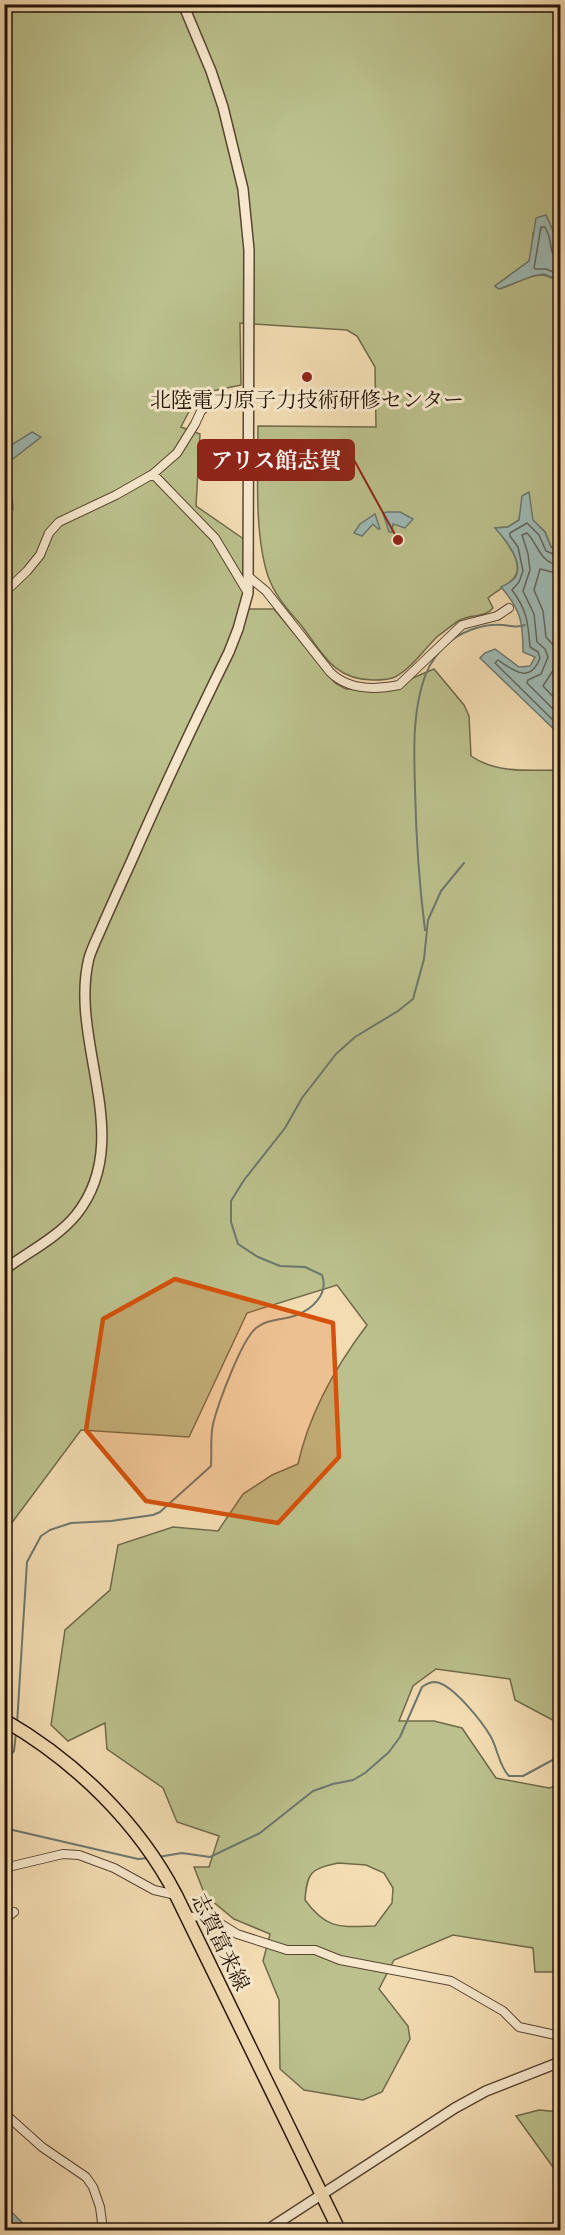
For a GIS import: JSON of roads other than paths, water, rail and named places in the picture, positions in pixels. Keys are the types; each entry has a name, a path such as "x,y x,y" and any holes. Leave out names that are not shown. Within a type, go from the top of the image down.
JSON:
{"main road":[{"name":"志賀富来線","path":"7,1721 48,1747 80,1774 153,1854 187,1917 339,2230"}],"street":[{"path":"4,1270 56,1235 75,1216 93,1188 103,1145 85,1017 86,972 90,956 162,792 229,652 248,593 249,250 243,189 223,107 211,71 183,4"},
{"path":"4,593 40,555 50,533 59,522 116,495 153,474 177,453 201,411 212,402 223,398 249,396"},
{"path":"153,474 215,538 248,593"},
{"path":"249,577 266,591 337,679 360,687 399,685 434,649 462,625 497,616 509,608"},
{"path":"4,1868 63,1854 79,1855 114,1868 154,1890 176,1895"},
{"path":"4,1917 14,1912"},
{"path":"187,1917 208,1916 237,1934 287,1950 315,1950 340,1959 451,1981 503,2011 519,2027 561,2036"},
{"path":"267,2230 455,2108 486,2091 561,2062"},
{"path":"4,2114 42,2146 86,2177 93,2187 100,2206 103,2230"}],"water":[{"path":"546,215 560,252 560,281 544,274 499,289 495,286 529,261 536,218"},
{"path":"32,432 41,437 9,462 13,509 5,520 5,449"},
{"path":"529,492 533,520 545,532 551,547 560,552 560,735 480,658 495,649 519,667 530,666 535,657 523,652 520,617 501,587 514,579 518,566 513,552 495,528 508,527 519,520 522,496"},
{"path":"400,512 413,519 405,528 393,524 392,532 389,532 383,513"},
{"path":"375,514 380,529 373,524 362,536 354,533 360,524"},
{"path":"5,2205 29,2230 5,2230"}],"waterway":[{"path":"425,930 417,842 414,746 418,704 425,676 440,652 463,633 490,625 517,627 525,625"},
{"path":"17,1724 27,1562 41,1536 50,1530 71,1523 111,1521 160,1512 211,1466 213,1424 231,1373 250,1335 265,1323 294,1316 307,1310 321,1295 324,1282 322,1275 305,1267 280,1266 258,1257 238,1244 231,1222 231,1201 244,1180 285,1128 302,1098 336,1054 355,1037 398,1011 413,999 424,959 428,920 441,891 464,863"},
{"path":"158,1857 182,1853 210,1857 260,1833 313,1791 353,1780 365,1773 389,1752 400,1737 422,1687 431,1682 442,1684 450,1689 474,1714 491,1737 503,1768 509,1776 523,1776 560,1756"},
{"path":"4,1762 14,1751 16,1733"},
{"path":"4,1828 138,1859 149,1858"}],"place":[{"name":"北陸電力原子力技術研修センター","path":"307,377"},
{"name":"アリス館志賀","path":"398,540"}]}
